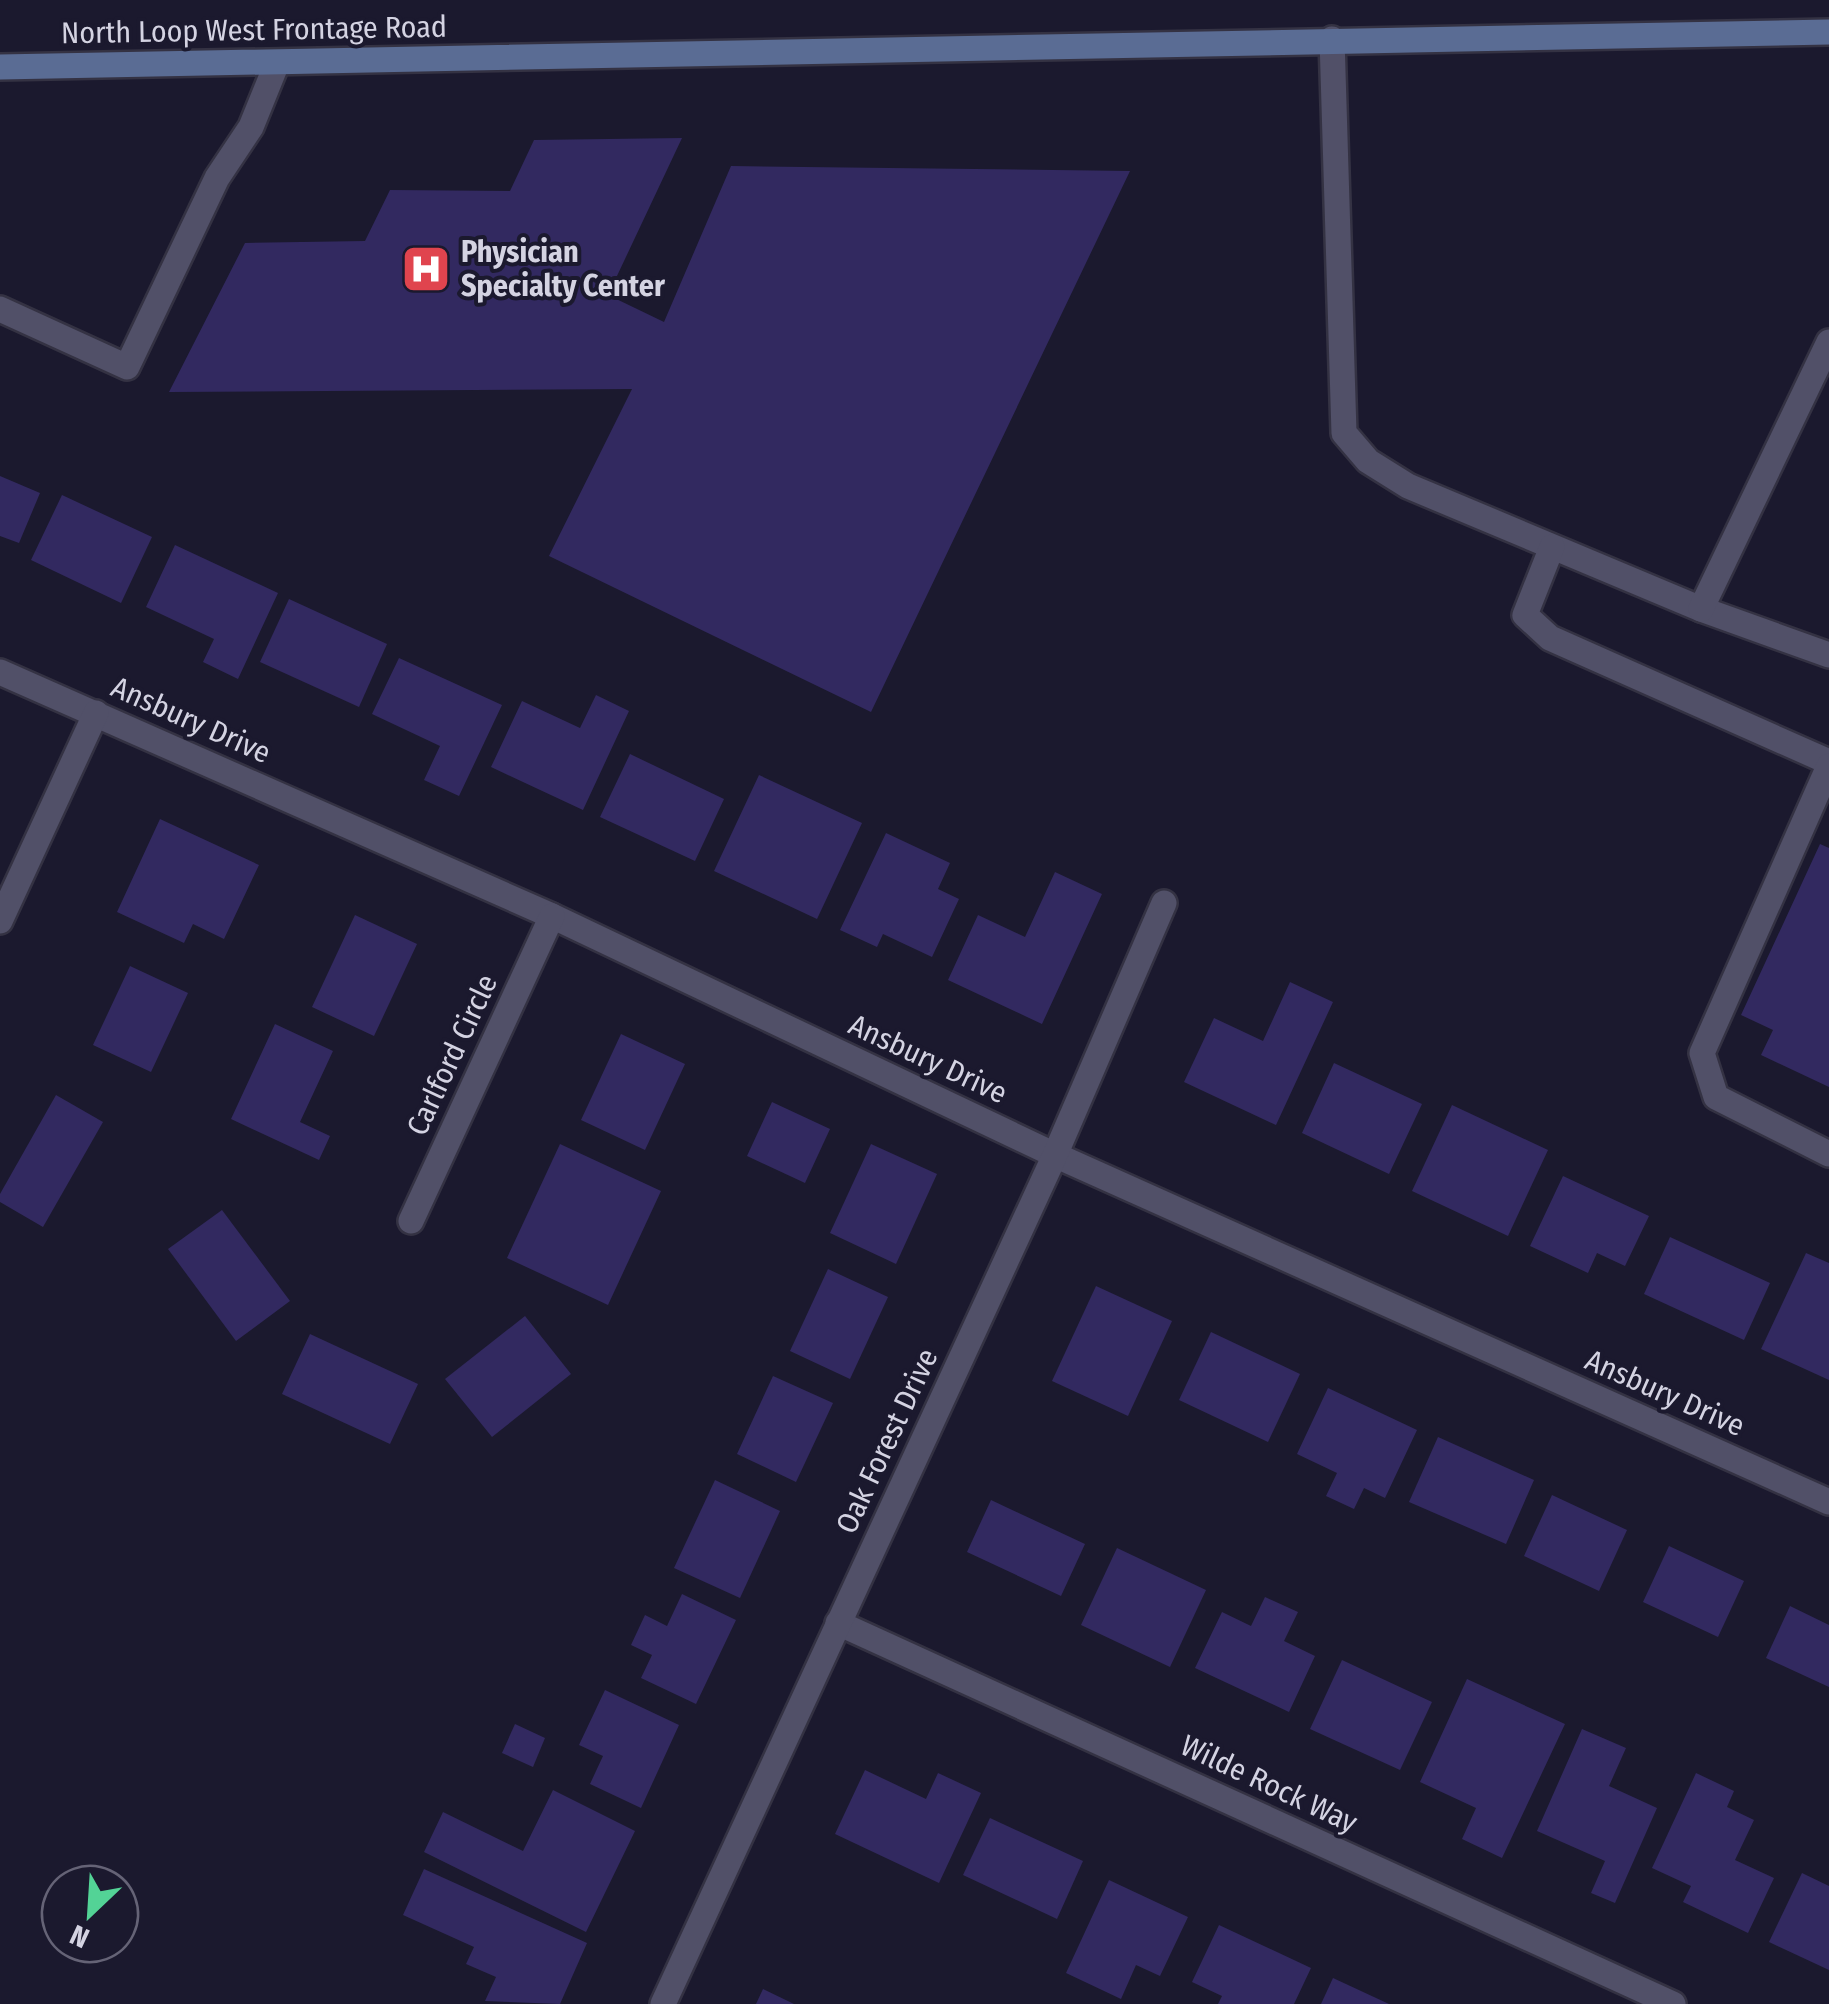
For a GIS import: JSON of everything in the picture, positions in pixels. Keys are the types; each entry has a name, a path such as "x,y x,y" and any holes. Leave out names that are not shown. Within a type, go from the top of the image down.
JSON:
{"main road":[{"name":"North Loop West Frontage Road","path":"0,67 1829,32"}],"street":[{"path":"1332,39 1344,433 1368,461 1408,486 1701,609 1829,654"},
{"path":"0,308 128,367 217,178 250,127 277,64"},
{"path":"1701,609 1829,342"},
{"path":"1552,547 1525,615 1550,638 1829,764 1702,1054 1716,1098 1829,1154"},
{"name":"Ansbury Drive","path":"0,672 552,916 1055,1155 1829,1502"},
{"path":"0,921 96,714"},
{"name":"Oak Forest Drive","path":"663,2004 1055,1155 1164,903"},
{"name":"Carlford Circle","path":"411,1222 552,916"},
{"name":"Wilde Rock Way","path":"838,1623 1673,2004"}],"building":[{"path":"682,138 608,295 664,322 731,166 1130,171 871,712 549,556 632,389 169,392 245,243 365,241 390,190 510,191 534,140"},
{"path":"0,476 40,493 19,543 0,536"},
{"path":"62,495 152,537 121,603 31,560"},
{"path":"175,545 278,593 238,679 203,662 214,639 146,607"},
{"path":"289,599 387,644 359,707 260,662"},
{"path":"399,658 502,705 459,796 424,780 440,746 372,714"},
{"path":"596,695 629,711 583,810 491,767 522,701 580,728"},
{"path":"630,754 724,799 695,861 600,817"},
{"path":"759,775 862,823 817,919 714,871"},
{"path":"160,819 259,865 224,939 193,924 184,943 117,912"},
{"path":"886,833 950,863 938,889 959,899 932,957 883,934 877,947 840,930"},
{"path":"1820,844 1829,848 1829,1087 1761,1055 1773,1030 1741,1015"},
{"path":"1055,872 1102,894 1042,1024 948,980 978,915 1025,937"},
{"path":"355,915 417,944 374,1036 312,1007"},
{"path":"130,966 188,993 151,1072 93,1045"},
{"path":"1290,982 1333,1002 1276,1125 1184,1082 1214,1018 1263,1041"},
{"path":"275,1024 333,1051 300,1122 330,1136 319,1160 231,1119"},
{"path":"621,1034 685,1064 645,1150 581,1120"},
{"path":"1334,1063 1422,1104 1389,1174 1302,1133"},
{"path":"56,1095 103,1122 43,1227 0,1202 0,1194"},
{"path":"772,1102 830,1129 805,1183 747,1156"},
{"path":"1452,1105 1548,1150 1508,1236 1412,1191"},
{"path":"560,1144 661,1191 608,1305 507,1258"},
{"path":"871,1144 937,1174 896,1264 830,1233"},
{"path":"1563,1176 1649,1216 1625,1266 1597,1253 1588,1273 1530,1246"},
{"path":"222,1210 290,1301 236,1341 168,1249"},
{"path":"1670,1237 1770,1283 1744,1340 1644,1294"},
{"path":"1806,1253 1829,1263 1829,1380 1761,1349"},
{"path":"828,1269 888,1297 850,1379 790,1351"},
{"path":"1096,1286 1172,1321 1128,1416 1052,1381"},
{"path":"525,1316 571,1374 492,1437 445,1379"},
{"path":"1211,1332 1300,1374 1268,1442 1179,1400"},
{"path":"310,1334 418,1384 390,1444 282,1394"},
{"path":"773,1376 833,1403 796,1482 737,1454"},
{"path":"1328,1388 1417,1430 1385,1498 1364,1488 1354,1509 1326,1496 1337,1473 1297,1454"},
{"path":"1438,1437 1534,1480 1506,1544 1409,1502"},
{"path":"715,1480 780,1511 740,1598 674,1568"},
{"path":"1552,1495 1627,1530 1599,1591 1524,1556"},
{"path":"991,1500 1085,1544 1061,1596 967,1552"},
{"path":"1669,1546 1744,1581 1718,1637 1643,1602"},
{"path":"1117,1548 1206,1590 1170,1667 1081,1625"},
{"path":"682,1594 736,1620 696,1704 641,1678 652,1655 631,1645 645,1615 667,1626"},
{"path":"1265,1597 1298,1612 1284,1641 1315,1656 1289,1712 1195,1668 1222,1612 1251,1626"},
{"path":"1790,1606 1829,1625 1829,1687 1766,1658"},
{"path":"1342,1660 1432,1702 1400,1770 1310,1729"},
{"path":"1467,1679 1565,1724 1502,1858 1462,1839 1476,1808 1420,1782"},
{"path":"605,1690 679,1725 641,1808 590,1784 603,1756 579,1745"},
{"path":"515,1724 545,1738 533,1767 502,1753"},
{"path":"1582,1729 1626,1748 1609,1786 1657,1808 1615,1903 1591,1893 1605,1861 1537,1831"},
{"path":"865,1770 926,1799 938,1773 981,1793 939,1883 835,1834"},
{"path":"1696,1773 1734,1791 1727,1807 1754,1820 1735,1860 1774,1878 1748,1933 1683,1902 1691,1886 1652,1868"},
{"path":"553,1790 635,1831 586,1932 424,1852 443,1812 523,1851"},
{"path":"990,1818 1083,1861 1057,1919 963,1875"},
{"path":"424,1869 587,1943 560,2004 485,2001 496,1977 466,1964 474,1947 403,1915"},
{"path":"1802,1873 1829,1886 1829,1970 1769,1942"},
{"path":"1109,1880 1188,1917 1160,1976 1136,1965 1121,1999 1066,1973"},
{"path":"1219,1925 1311,1968 1294,2004 1218,2004 1222,1996 1192,1982"},
{"path":"1333,1978 1389,2004 1321,2004"},
{"path":"763,1989 794,2004 756,2004"}],"place":[{"name":"Physician Specialty Center","path":"426,269"}]}
